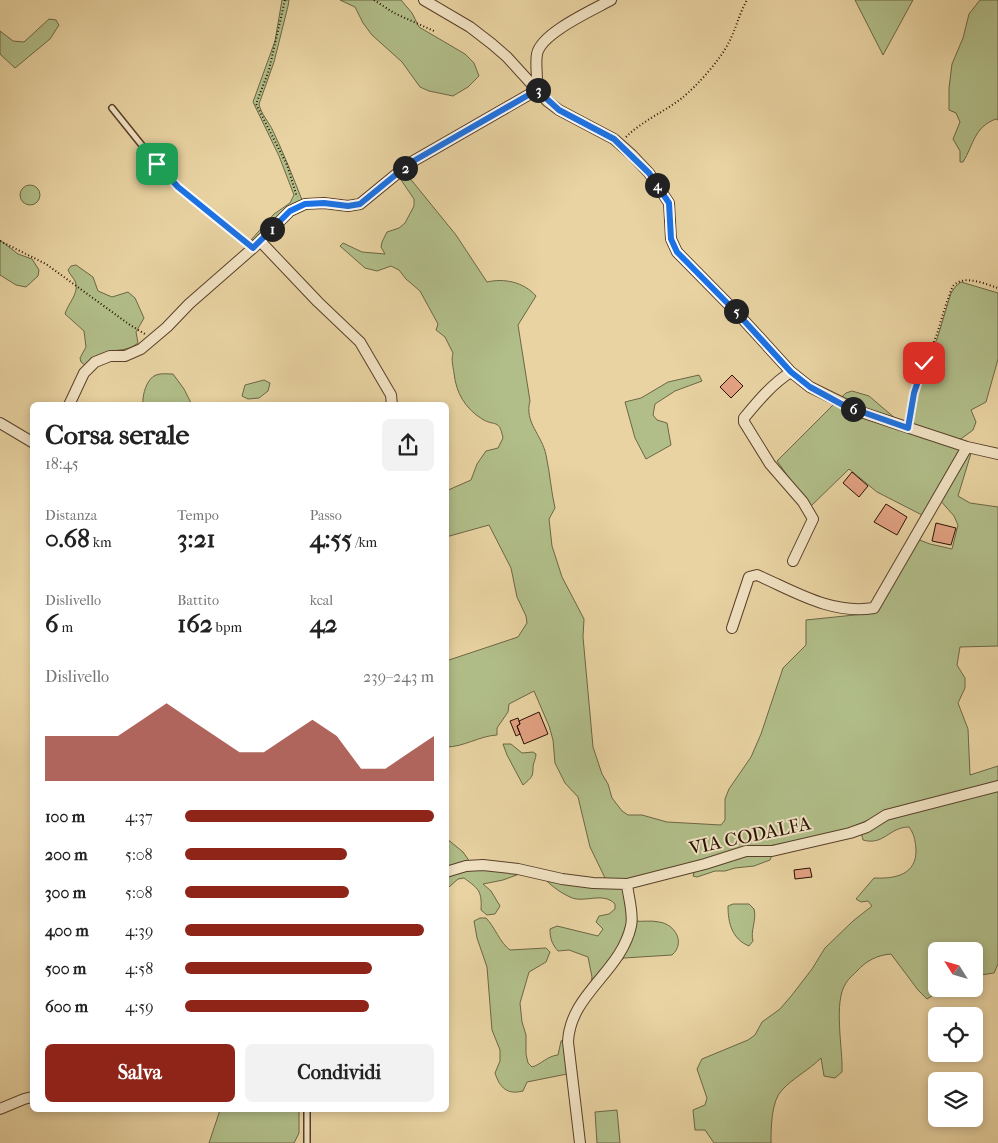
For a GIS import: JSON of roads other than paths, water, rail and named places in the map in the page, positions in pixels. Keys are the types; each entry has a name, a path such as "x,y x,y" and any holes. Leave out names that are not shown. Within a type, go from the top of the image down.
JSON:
{"street":[{"path":"424,0 470,27 507,57 537,90 559,110 614,139 649,173 669,203 671,239 677,252 738,314 791,372 810,387 845,406 967,448 998,454"},
{"path":"537,90 537,55 540,47 559,30 611,0"},
{"path":"70,402 84,373 95,362 110,356 125,356 141,349 257,245 290,211 300,206 324,203 348,206 360,204 410,163 537,90"},
{"path":"257,245 360,342 392,395 392,402"},
{"path":"791,372 781,378 759,400 744,418 744,422 770,464 804,502 813,519 793,561"},
{"path":"0,423 30,441"},
{"path":"732,628 749,578 757,574 808,598 845,610 874,608 967,448"},
{"name":"VIA CODALFA","path":"449,871 466,866 483,865 518,869 562,879 592,883 627,884 705,864 746,851 772,851 850,833 867,827 886,815 998,786"},
{"path":"580,1143 568,1029 576,1010 622,951 632,924 627,884"},
{"path":"0,1109 30,1097"}],"lane":[{"path":"112,108 178,187 257,245"},
{"path":"307,1112 307,1143"}]}
